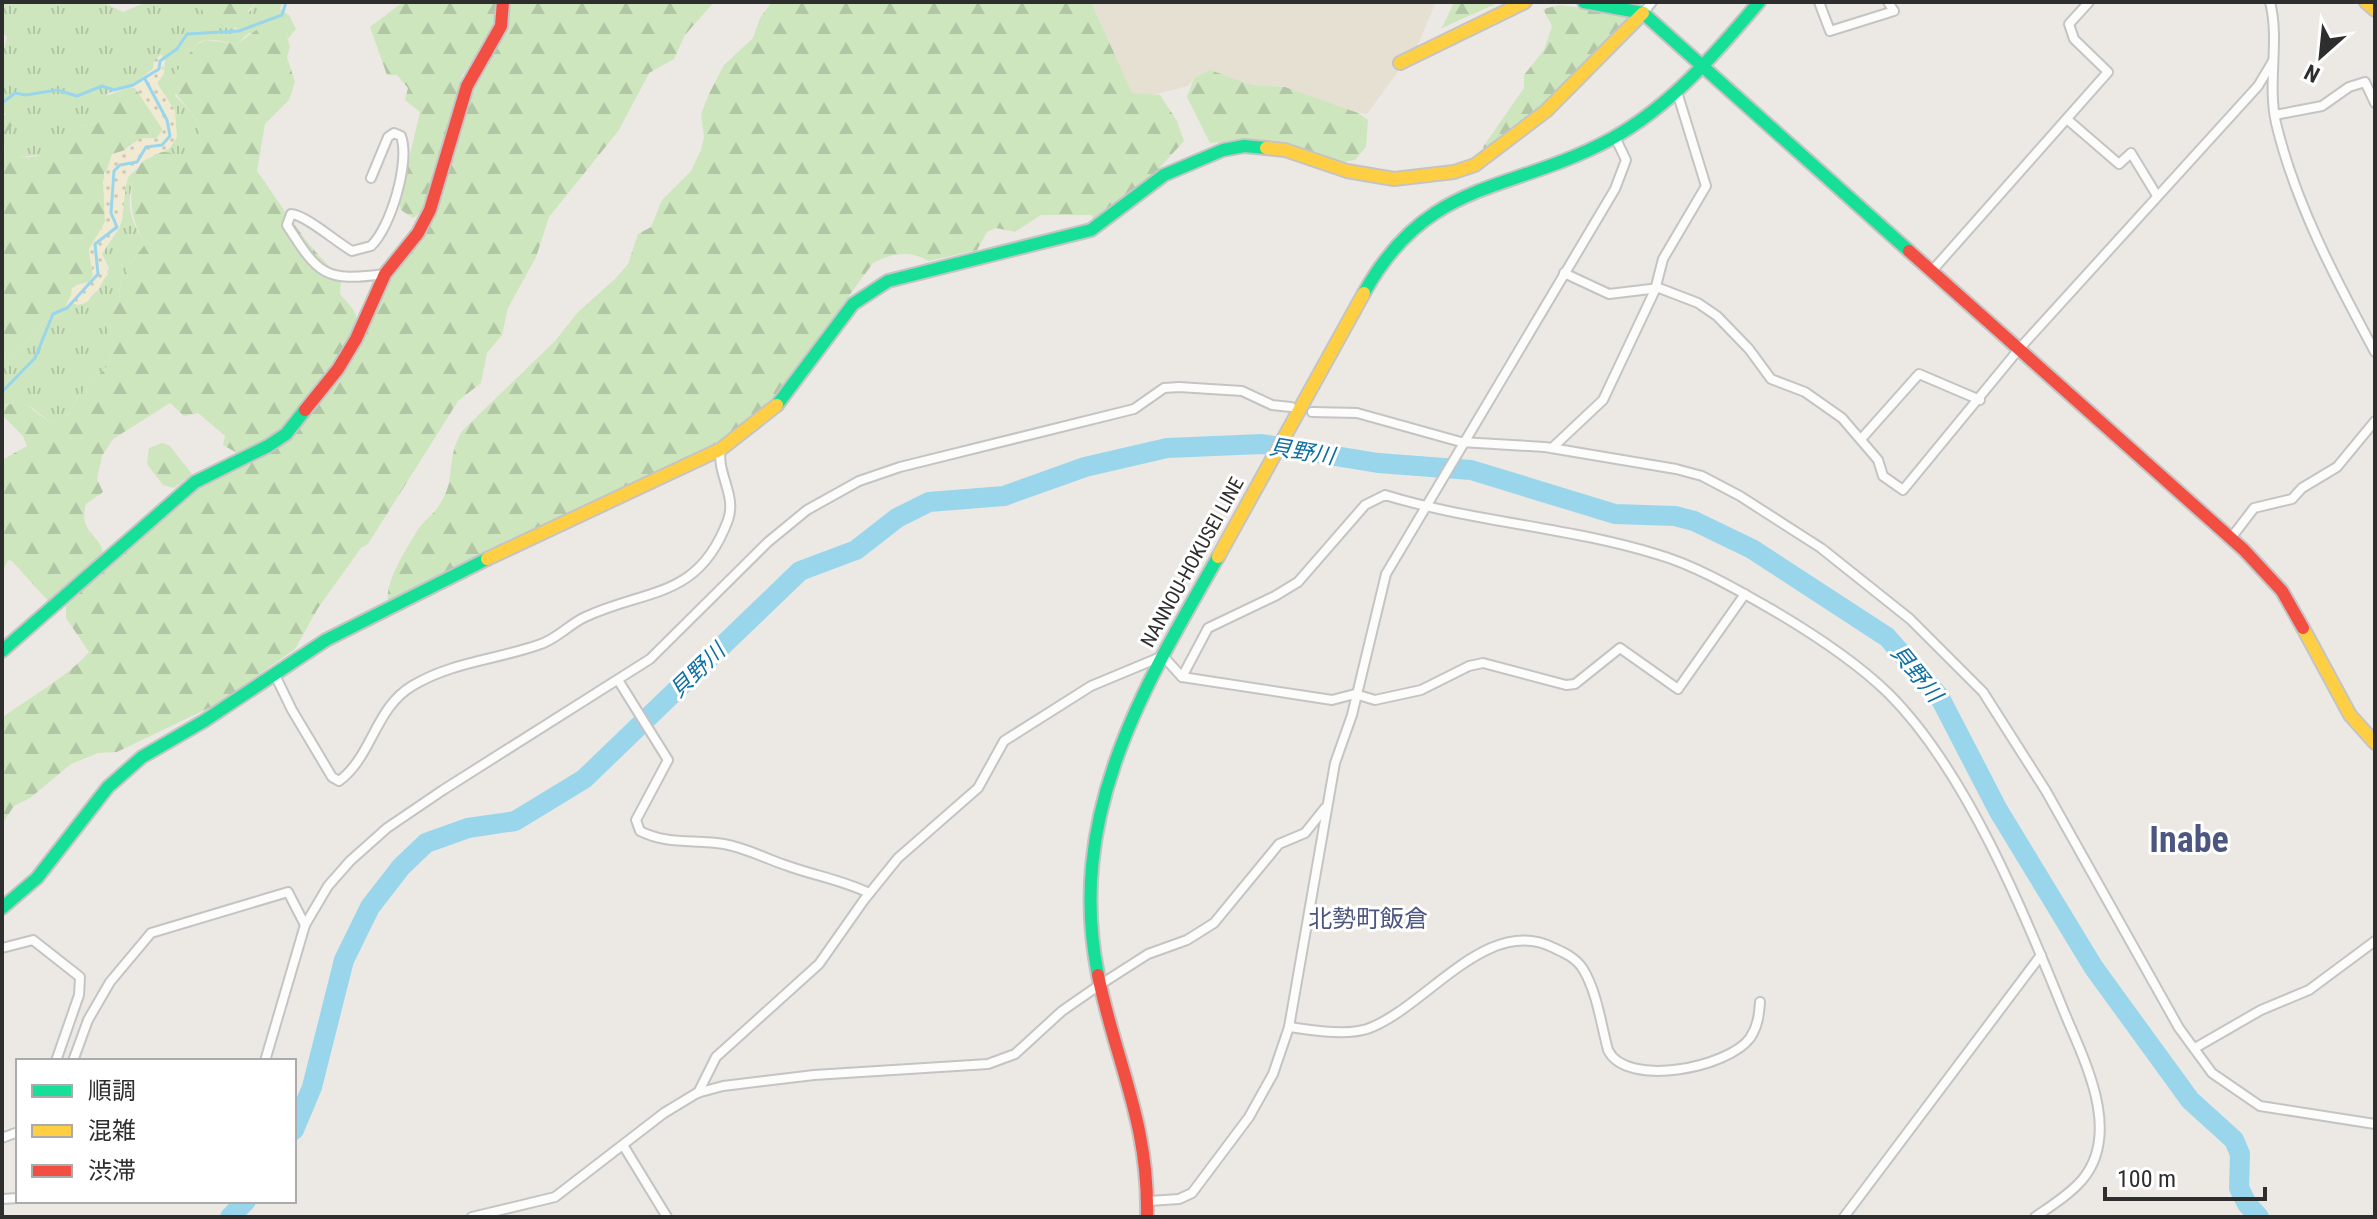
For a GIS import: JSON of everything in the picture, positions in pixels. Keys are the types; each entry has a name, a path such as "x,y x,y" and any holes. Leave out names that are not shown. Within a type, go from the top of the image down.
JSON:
{"street":[{"path":"2,651 195,482 286,434 338,369 385,274 418,233 430,210 467,86 501,26 503,2"},
{"path":"1400,63 1525,2"},
{"path":"1584,2 1643,13 2231,538 2282,591 2350,715 2375,743"},
{"path":"2,908 37,878 124,770 326,640 468,568 721,449 771,413 853,304 888,281 1091,230 1164,175 1210,155 1244,146 1285,150 1347,171 1394,179 1442,174 1475,165 1546,111 1652,2"},
{"name":"NANNOU-HOKUSEI LINE","path":"1147,1217 1146,1149 1098,986 1089,905 1098,808 1128,721 1261,479 1292,413 1381,262 1414,224 1459,196 1552,167 1615,137 1677,92 1705,66 1759,2"},
{"path":"1819,2 1830,31 1894,11 1888,2"},
{"path":"1931,272 2108,72 2074,39 2069,24 2089,2"},
{"path":"2270,2 2275,22 2275,115 2308,215 2339,286 2375,352"},
{"path":"2366,2 2375,10"},
{"path":"1564,273 1609,294 1655,290 1698,303 1717,316 1749,349 1771,379 1805,392 1826,405 1862,438 1878,460 1883,476 1903,490 2019,349 2156,194 2258,86 2273,61"},
{"path":"2275,115 2322,106 2349,87 2365,82 2375,103"},
{"path":"1552,448 1603,400 1655,290 1663,259 1706,186 1677,92"},
{"path":"2068,120 2119,164 2131,153 2156,194"},
{"path":"371,178 388,137 394,133 401,136 404,146 397,194 371,246 352,251 329,239 299,215 291,214 287,225 311,264 326,272 346,279 385,274"},
{"path":"1149,1201 1179,1199 1192,1193 1207,1178 1273,1074 1289,1027 1326,806 1386,574 1625,166 1624,153 1615,137"},
{"path":"1862,438 1919,374 1980,400"},
{"path":"266,1059 305,925 328,886 387,828 619,682 650,659 768,542 807,510 859,481 957,451 1134,409 1164,388 1225,387 1242,391 1292,413"},
{"path":"1312,412 1357,413 1461,442 1552,448 1676,469 1702,476 1740,496 1862,578 1961,667 2006,724 2179,1028 2212,1073 2227,1087 2260,1106 2375,1124"},
{"path":"2231,538 2254,508 2292,499 2302,488 2337,467 2375,421"},
{"path":"274,673 332,777 339,781 351,771 389,706 410,687 438,672 548,642 587,616 668,591 689,575 714,548 729,517 730,502 718,462 721,449"},
{"path":"1182,677 1208,628 1298,582 1374,498 1385,495 1423,507 1658,554 1745,594 1803,628 1865,672 1918,726 1950,772 2009,885 2041,955 2089,1076 2099,1113 2097,1154 2083,1179 2035,1217"},
{"path":"698,1093 716,1057 819,964 898,858 978,788 1004,741 1091,686 1163,656 1182,677 1332,700 1355,694 1375,700 1421,690 1469,666 1483,663 1566,685 1575,684 1620,648 1678,689 1745,594"},
{"path":"619,682 668,760 636,820 640,831 657,840 744,848 789,867 838,878 869,893"},
{"path":"472,1217 555,1197 664,1113 698,1093 723,1086 814,1075 988,1064 1015,1054 1062,1011 1098,986 1148,954 1187,940 1214,923 1279,844 1305,833 1326,806"},
{"path":"74,1059 88,1020 110,982 151,933 288,892 305,925"},
{"path":"2,948 33,940 80,977 79,995 57,1059"},
{"path":"1289,1027 1340,1032 1365,1030 1386,1020 1488,950 1507,942 1525,940 1548,944 1574,957 1583,969 1613,1061 1628,1068 1708,1065 1732,1054 1749,1039 1759,1020 1760,1002"},
{"path":"2195,1048 2261,1010 2309,990 2375,941"},
{"path":"1844,1217 2041,955"},
{"path":"623,1145 667,1217"}],"shaded area":[{"path":"1091,2 1436,2 1416,49 1399,56 1394,67 1399,70 1367,114 1343,110 1285,87 1252,85 1210,70 1194,78 1188,86 1145,97 1132,94"}],"green space":[{"path":"2,2 102,2 123,12 147,2 197,2 212,25 236,29 257,2 282,2 280,9 289,15 296,29 288,39 286,33 249,33 237,44 204,40 193,48 175,96 189,111 199,130 197,143 186,160 174,154 161,153 170,148 175,111 157,83 164,73 165,59 130,87 108,93 102,117 96,124 81,126 42,155 6,158 3,137 11,123 5,113 2,115 2,57 7,37 2,33"},
{"path":"197,2 257,2 248,11 251,16 243,25 229,28 212,25"},
{"path":"403,2 497,2 492,31 462,76 424,210 413,218 401,210 399,201 420,112 405,100 408,88 397,75 387,75 370,27"},
{"path":"510,2 714,2 685,35 674,59 649,73 619,130 549,217 536,257 508,308 502,335 487,353 481,383 458,401 368,544 361,548 318,608 295,649 217,704 117,752 98,753 71,764 30,798 14,806 2,824 2,718 60,678 89,652 66,618 66,606 171,506 196,487 268,452 358,345 394,267 425,231 438,208 471,93 508,19"},
{"path":"772,2 1091,2 1132,93 1160,95 1177,121 1184,141 1152,176 1094,220 1091,215 1041,215 1015,232 996,228 987,232 977,250 929,261 915,255 901,254 873,263 778,393 730,436 388,601 390,584 403,555 448,488 453,452 462,431 555,341 578,312 628,264 638,234 651,227 662,200 691,171 704,137 701,114 724,65 753,38 760,18"},
{"path":"1454,2 1500,2 1442,28"},
{"path":"1560,5 1630,14 1631,19 1542,108 1486,152 1483,147 1524,88 1524,75 1544,50 1552,26 1543,9"},
{"path":"278,22 286,33 290,47 287,57 295,82 289,100 265,124 257,171 308,243 331,268 341,274 340,294 355,313 355,330 328,373 294,415 269,437 239,454 223,445 225,436 198,413 184,416 170,403 113,439 102,456 97,479 103,492 86,504 84,514 87,528 99,543 103,556 53,602 49,602 12,561 8,560 2,572 2,460 27,446 23,436 2,415 2,407 20,400 52,424 69,414 77,398 109,364 115,346 106,327 111,311 120,300 123,276 146,243 132,211 134,176 152,154 167,152 186,159 199,137 197,121 176,94 170,80 196,45 205,40 237,44 259,28"},
{"path":"1210,70 1252,85 1285,87 1358,113 1368,120 1366,147 1355,160 1344,162 1259,140 1210,143 1187,97 1194,78"},
{"path":"135,88 163,129 156,139 133,143 104,173 105,222 89,252 93,276 89,282 76,285 62,314 44,321 14,357 2,360 2,115 14,114 17,119 3,137 6,158 39,156 70,131 96,124 102,117 104,97"},
{"path":"150,157 135,177 130,199 133,221 146,243 123,276 120,300 111,311 115,346 109,364 77,398 69,414 52,424 23,404 16,402 2,407 2,360 14,357 44,321 62,314 70,302 83,304 99,289 109,268 102,254 120,227 127,178"},
{"path":"162,443 169,445 192,474 174,488 163,485 147,464 149,448"}],"sand":[{"path":"162,54 164,74 157,83 175,111 177,137 170,148 139,163 130,173 122,221 102,254 108,274 87,302 78,305 70,302 72,288 89,282 93,276 89,249 105,222 103,181 112,154 129,149 140,138 156,139 163,130 135,88 130,87 153,70 154,60"}],"waterway":[{"path":"2,103 15,93 26,95 57,90 77,96 102,86 114,90 133,85 159,69 160,61 177,49 187,34 239,31 282,15 286,2"},
{"path":"2,392 35,358 53,314 67,308 98,274 95,244 117,227 111,213 114,171 120,165 137,162 146,147 162,145 170,136 167,120 145,79"},
{"name":"貝野川","path":"296,1125 312,1087 344,960 370,907 401,867 426,843 468,828 515,821 584,779 800,571 856,550 897,518 929,502 1004,496 1085,467 1167,448 1262,444 1378,463 1471,470 1615,514 1675,516 1694,521 1752,549 1887,637 1939,696 1998,810 2094,968 2190,1100 2234,1140 2240,1154 2239,1188 2247,1204 2259,1217"},
{"name":"貝野川","path":"230,1217 244,1203"}],"traffic: fast":[{"path":"1584,2 1643,13 1909,251"},
{"path":"1364,293 1389,255 1415,228 1443,208 1473,193 1574,157 1633,126 1673,95 1759,2"},
{"path":"777,405 853,304 888,281 1091,230 1164,175 1223,150 1244,146 1266,148"},
{"path":"2,651 195,482 268,446 286,434 305,410"},
{"path":"1098,975 1091,917 1093,861 1102,807 1138,706 1218,557"},
{"path":"2,908 37,878 108,787 142,757 204,721 326,640 487,559"}],"traffic: slow":[{"path":"1400,63 1525,2"},
{"path":"2366,2 2375,10"},
{"path":"1266,148 1285,150 1347,171 1394,179 1454,172 1475,165 1546,111 1643,13"},
{"path":"1218,557 1364,293"},
{"path":"487,559 721,449 777,405"},
{"path":"2303,628 2350,715 2375,743"}],"traffic: jam":[{"path":"305,410 338,369 356,339 385,274 418,233 430,210 467,86 501,26 503,2"},
{"path":"1909,251 2244,550 2282,591 2303,628"},
{"path":"1098,975 1143,1151 1147,1217"}],"district":[{"name":"Inabe","path":"2189,839"},
{"name":"北勢町飯倉","path":"1368,919"}]}
